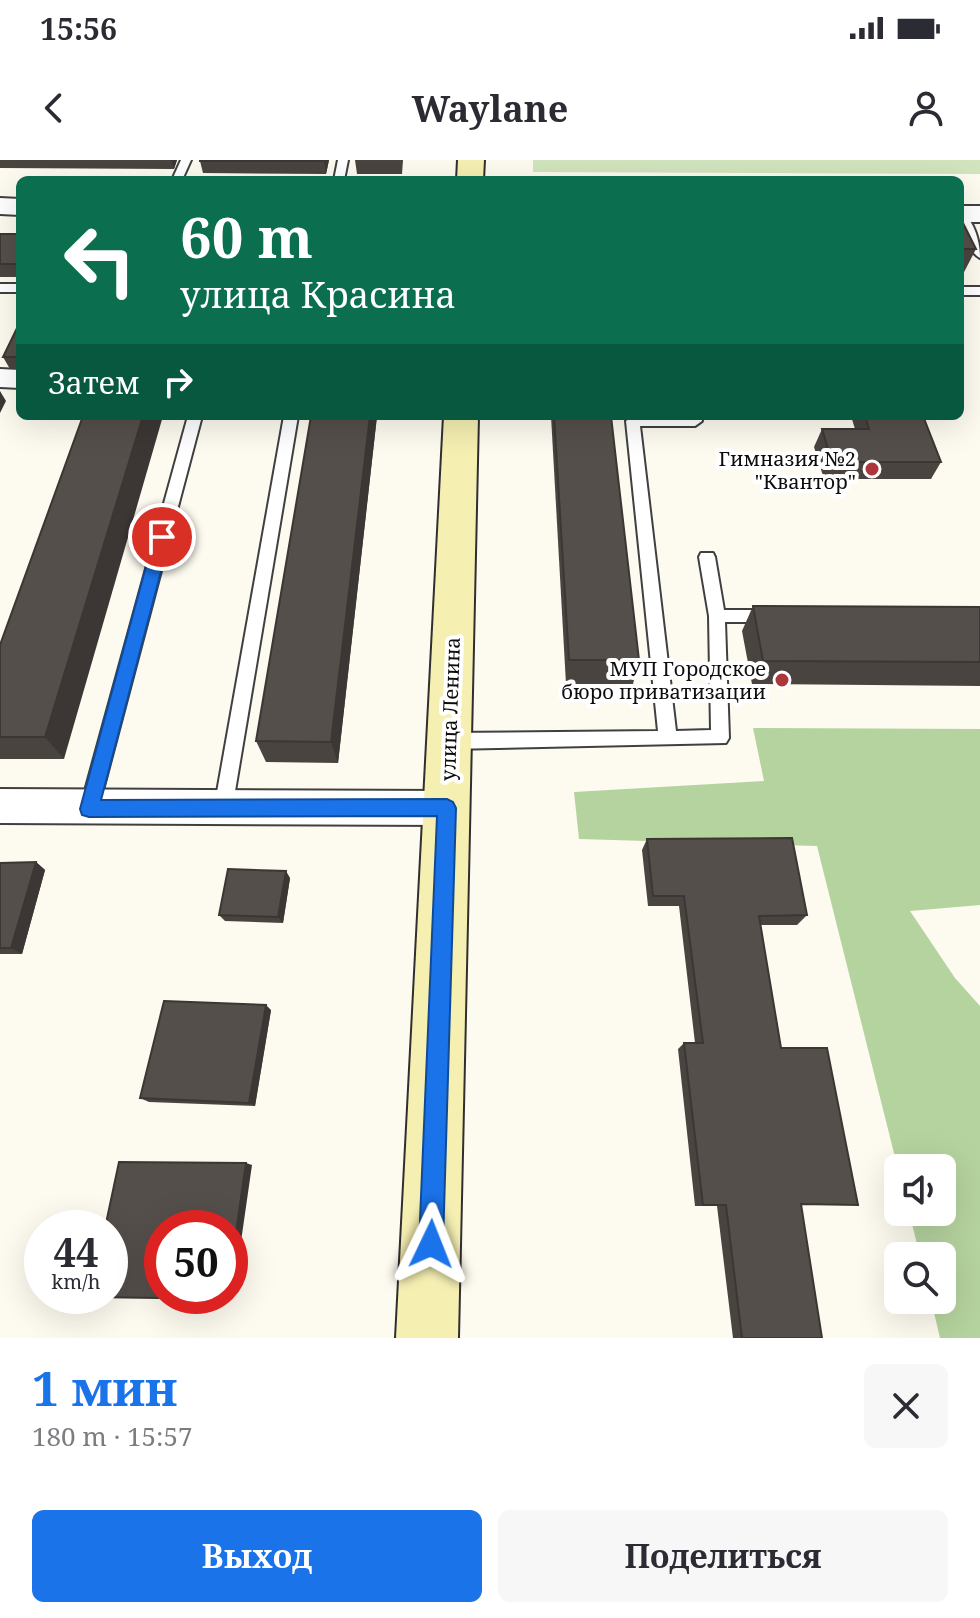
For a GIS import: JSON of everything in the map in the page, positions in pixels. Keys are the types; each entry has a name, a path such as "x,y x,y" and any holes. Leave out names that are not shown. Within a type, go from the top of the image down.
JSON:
{"main road":[{"name":"улица Ленина","path":"427,1338 461,420"}],"street":[{"path":"0,806 89,809 447,808"}],"lane":[{"path":"964,222 980,254"},
{"path":"89,809 194,420"},
{"path":"223,809 290,420"},
{"path":"668,739 633,421 695,420"},
{"path":"449,741 720,738 717,616 707,557"},
{"path":"717,616 794,616"}],"green space":[{"path":"533,160 980,160 980,174 533,172"},
{"path":"753,728 980,729 980,905 910,911 955,978 980,1006 980,1338 940,1338 934,1314 956,1314 956,1242 916,1242 912,1226 956,1226 956,1154 894,1154 817,846 579,839 574,792 764,781"}],"building":[{"path":"324,160 324,161 200,161"},
{"path":"964,225 976,249 964,249"},
{"path":"0,234 16,234 16,264 0,264"},
{"path":"16,330 16,357 3,357"},
{"path":"82,420 142,420 45,737 0,737 0,645"},
{"path":"310,420 370,420 331,742 256,741"},
{"path":"554,420 611,420 639,660 569,660"},
{"path":"866,420 925,420 941,462 832,462 822,429 869,429"},
{"path":"753,606 980,607 980,662 763,661"},
{"path":"792,838 807,915 759,916 781,1048 827,1048 858,1205 801,1204 822,1338 742,1338 726,1205 703,1205 684,1043 703,1043 684,896 653,896 647,839"},
{"path":"36,862 11,948 0,948 0,863"},
{"path":"228,869 286,871 278,917 219,915"},
{"path":"164,1001 266,1005 249,1103 140,1098"},
{"path":"119,1162 246,1163 239,1210 144,1210 144,1298 128,1298 128,1210 109,1210"}],"place":[{"name":"Гимназия №2 \"Квантор\"","path":"872,469"},
{"name":"МУП Городское бюро приватизации","path":"782,680"}],"route":[{"path":"162,537 89,809 447,808 431,1244"}]}
